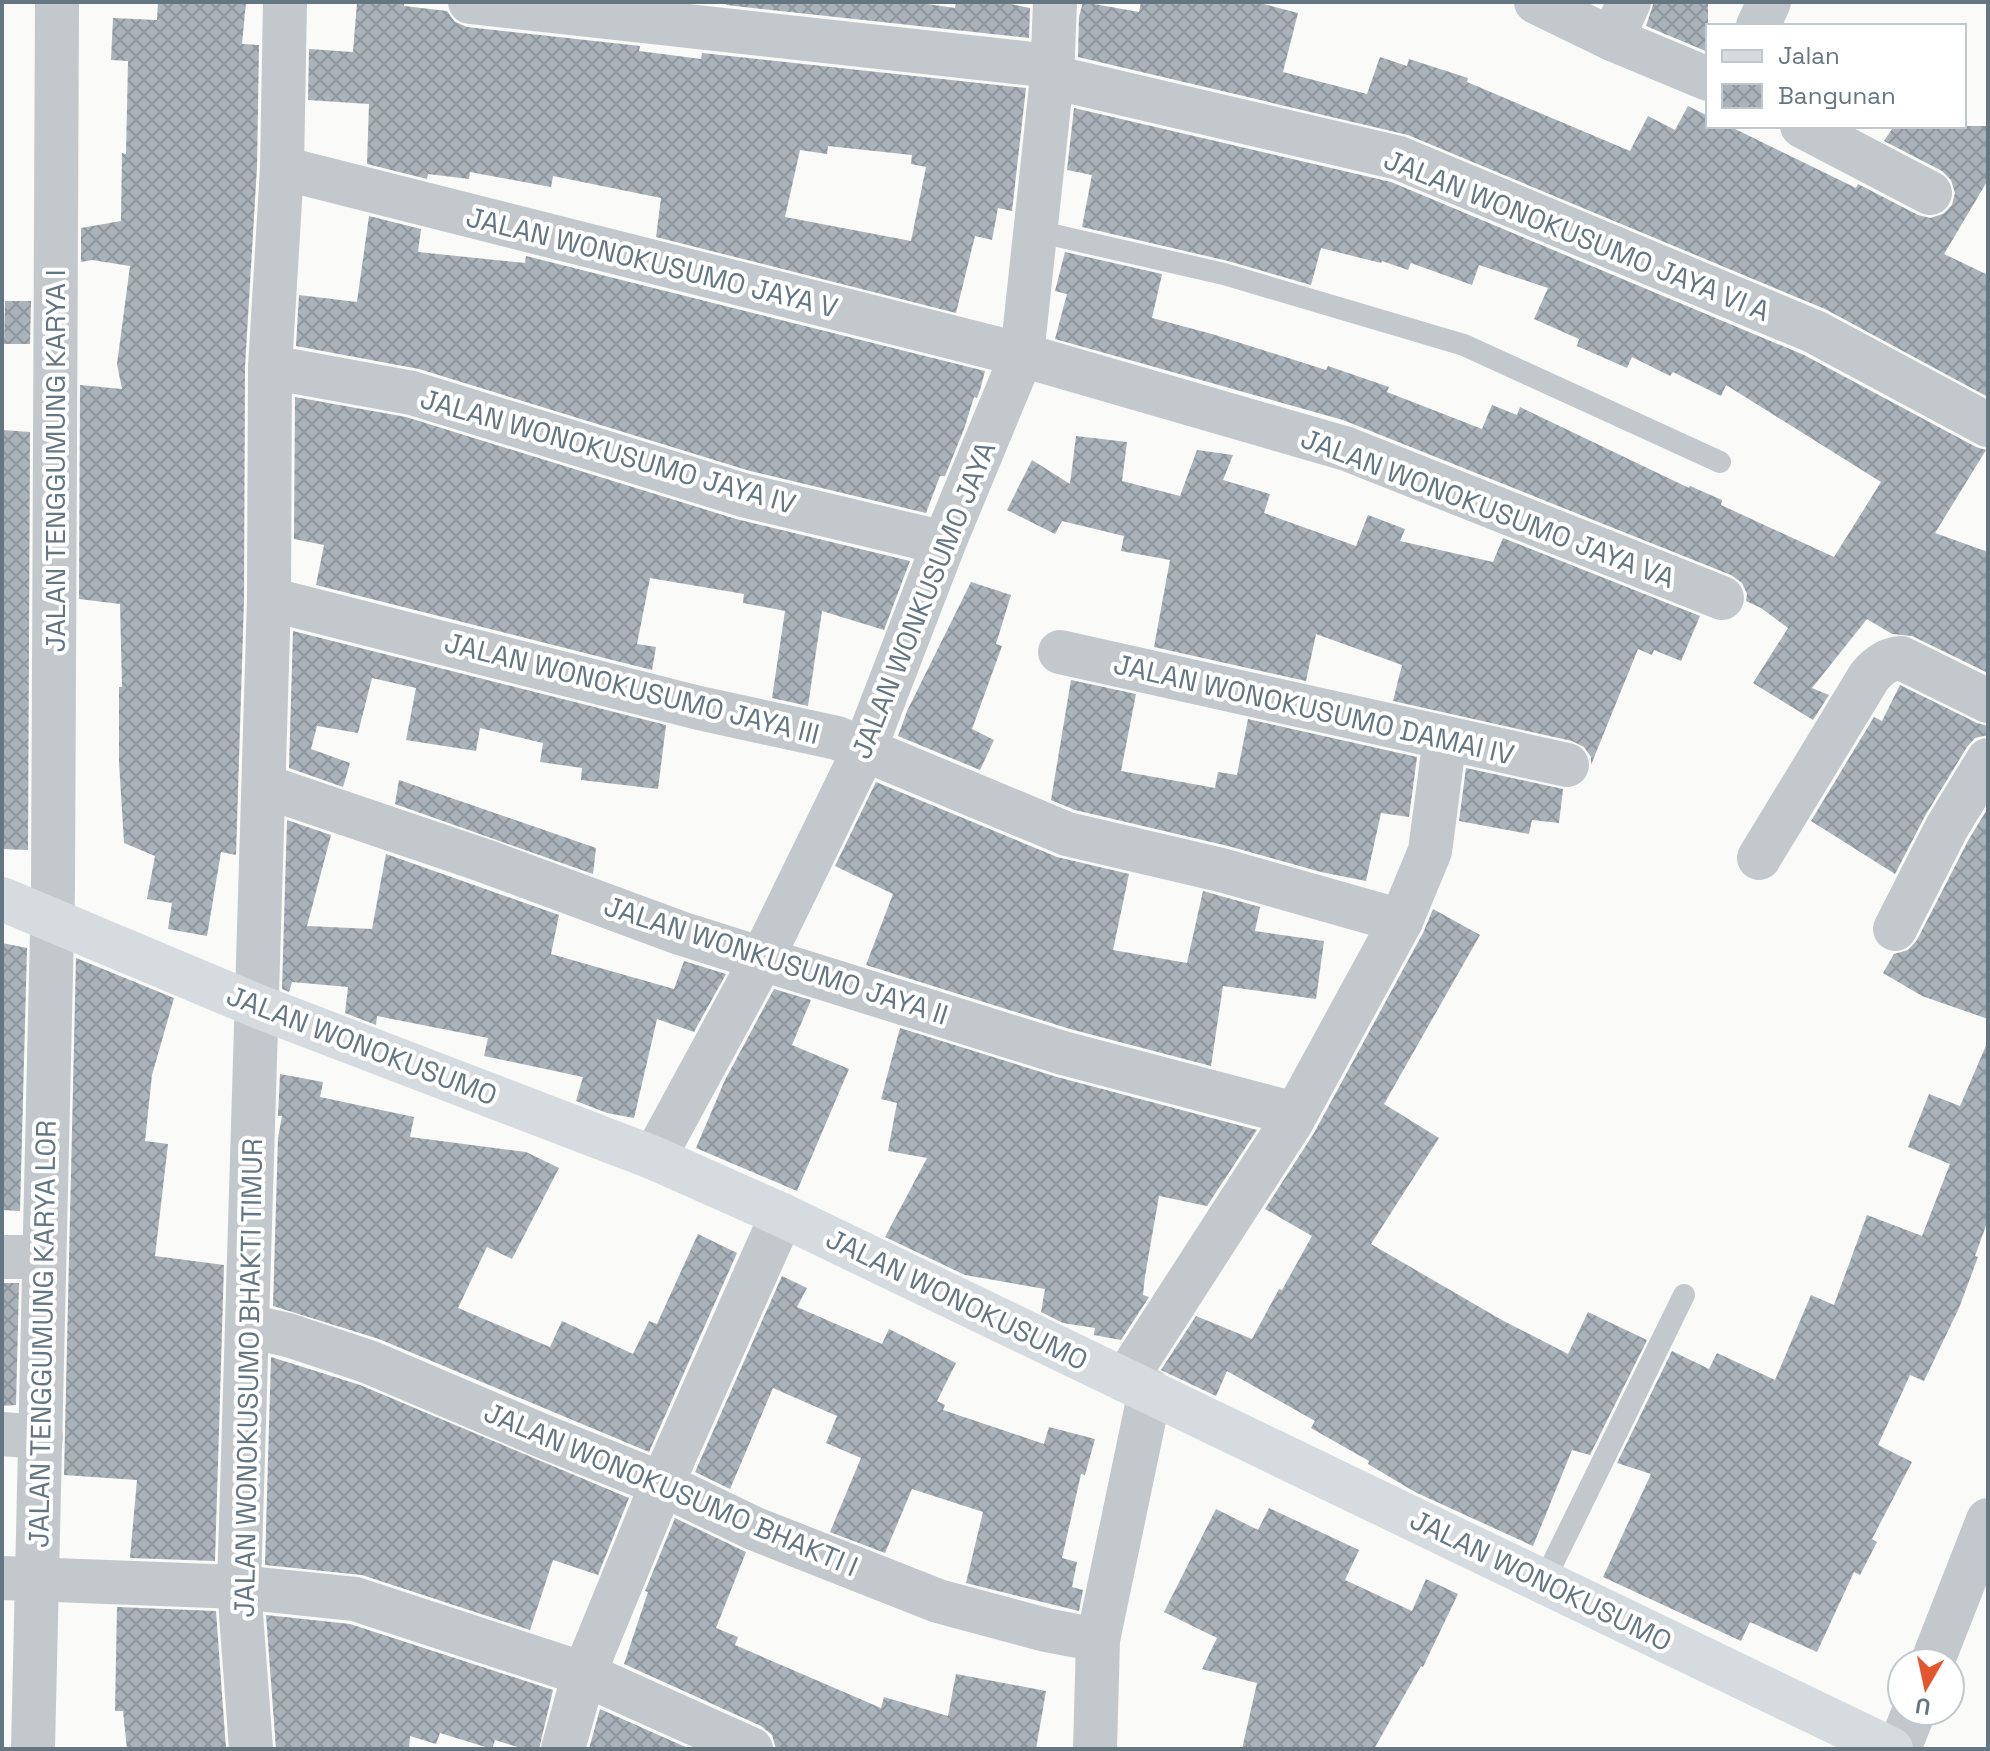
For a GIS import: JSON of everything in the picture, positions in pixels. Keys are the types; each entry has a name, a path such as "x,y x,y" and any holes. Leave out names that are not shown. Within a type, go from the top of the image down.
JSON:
{"main road":[{"name":"JALAN WONOKUSUMO","path":"2,899 257,1006 654,1158 782,1215 1891,1749"}],"street":[{"name":"JALAN TENGGUMUNG KARYA I","path":"52,920 57,2"},
{"name":"JALAN WONOKUSUMO BHAKTI TIMUR","path":"251,1749 239,1587 269,599 270,367 282,168 285,2"},
{"name":"JALAN WONOKUSUMO JAYA VI A","path":"470,2 1052,72 1399,158 1815,332 1988,425"},
{"name":"JALAN WONKUSUMO JAYA","path":"654,1158 762,959 865,748 944,543 1022,355 1052,72 1055,2"},
{"path":"1536,2 1621,20 1706,78"},
{"path":"1759,24 1769,2"},
{"path":"1806,128 1930,193"},
{"name":"JALAN WONOKUSUMO JAYA V","path":"282,168 1022,355"},
{"name":"JALAN WONOKUSUMO JAYA VA","path":"1022,355 1347,449 1722,598"},
{"name":"JALAN WONOKUSUMO JAYA IV","path":"270,367 412,393 743,495 944,543"},
{"name":"JALAN WONOKUSUMO JAYA III","path":"269,599 728,715 837,738 1067,834 1221,870 1401,921"},
{"name":"JALAN WONOKUSUMO DAMAI IV","path":"1060,652 1567,765"},
{"path":"1759,858 1878,667 1891,659 1901,658 1988,701"},
{"path":"1100,1746 1098,1640 1138,1386 1295,1114 1401,921 1430,851 1445,738"},
{"path":"1895,929 1947,827 1988,760"},
{"name":"JALAN WONKUSUMO JAYA II","path":"264,786 762,959 1063,1053 1295,1114"},
{"name":"JALAN TENGGUMUNG KARYA LOR","path":"33,1749 19,1578 22,1257 52,920"},
{"path":"563,1749 584,1674 662,1484 782,1215"},
{"name":"JALAN WONOKUSUMO BHAKTI I","path":"248,1326 288,1335 369,1362 662,1484 753,1528 938,1601 1046,1630 1098,1640"},
{"path":"1938,1647 1988,1520"},
{"path":"19,1578 239,1587 355,1599 584,1674 751,1749"},
{"path":"1899,1749 1908,1727"}],"lane":[{"path":"1036,231 1224,274 1464,345 1720,462"},
{"path":"1544,1581 1684,1295"}],"building":[{"path":"158,2 246,2 242,44 259,45 257,167 245,367 244,599 236,855 221,852 207,936 168,929 172,903 147,899 155,856 124,843 119,762 119,687 122,687 120,604 79,599 80,385 122,389 117,364 130,266 92,260 81,262 81,228 121,221 128,61 111,60 113,18 157,20"},
{"path":"357,2 404,2 404,6 447,11 455,22 467,27 640,46 639,51 701,59 702,53 1026,88 1012,211 998,208 992,240 975,236 956,313 656,237 661,198 553,176 551,187 470,172 469,179 428,174 427,179 367,164 369,104 308,100 309,49 353,52","holes":["828,146 912,155 911,164 926,167 911,241 785,217 800,150 827,154"]},
{"path":"727,2 913,2 955,8 956,2 1000,2 1030,8 1029,38 726,5"},
{"path":"1083,2 1139,12 1141,2 1256,2 1298,13 1283,72 1367,94 1380,57 1407,66 1409,59 1468,78 1467,82 1630,151 1648,116 1675,130 1688,106 1706,115 1706,128 1733,128 1856,188 1858,184 1918,215 1930,218 1943,214 1952,205 1955,193 1951,180 1942,171 1884,141 1893,128 1988,126 1988,180 1944,254 1988,275 1988,397 1825,309 1408,135 1078,57 1079,17"},
{"path":"1654,2 1708,2 1706,51 1646,26"},
{"path":"1074,108 1391,182 1804,355 1986,450 1935,533 1988,552 1988,673 1912,636 1892,634 1867,619 1812,688 1829,695 1813,720 1753,683 1788,628 1746,601 1747,594 1742,583 1731,575 1343,420 1055,339 1067,294 1055,291 1065,252 1162,274 1152,318 1326,370 1328,366 1389,387 1387,392 1482,429 1492,405 1517,415 1520,407 1689,488 1722,500 1721,505 1834,557 1881,482 1726,385 1721,396 1673,372 1670,376 1632,357 1627,368 1577,346 1579,339 1534,319 1548,288 1479,265 1472,285 1411,263 1408,270 1321,248 1311,285 1228,261 1082,227 1092,175 1067,170"},
{"path":"369,216 421,229 418,252 525,263 526,256 985,371 980,390 977,398 974,397 945,476 940,476 926,513 750,471 419,369 296,346 299,295 357,302"},
{"path":"5,301 31,301 30,344 4,344"},
{"path":"295,397 406,417 736,519 910,561 884,630 822,611 808,706 772,698 785,611 743,603 744,594 650,578 637,644 656,647 652,670 316,585 324,545 294,539"},
{"path":"2,430 30,432 28,850 2,849"},
{"path":"1076,436 1127,442 1122,481 1180,496 1197,450 1233,455 1223,480 1270,494 1264,513 1356,546 1368,515 1405,529 1400,541 1493,562 1503,538 1700,616 1681,661 1654,650 1652,655 1638,649 1591,765 1591,757 1584,747 1572,741 1393,701 1402,665 1316,634 1306,681 1154,647 1170,560 1121,551 1124,536 1062,521 1055,534 1007,510 1032,460 1070,484"},
{"path":"971,582 1011,595 996,644 1002,646 972,729 994,740 980,770 898,736 907,711"},
{"path":"293,631 666,725 658,789 581,780 582,768 540,762 543,743 480,728 476,751 406,740 416,688 372,678 358,733 317,726 311,749 350,763 343,787 289,768"},
{"path":"1071,680 1136,694 1121,771 1215,788 1218,772 1237,775 1248,719 1417,757 1409,817 1381,813 1366,881 1075,810 1051,800"},
{"path":"1900,685 1988,726 1988,735 1975,738 1967,747 1925,816 1895,874 1811,821 1874,717 1882,721"},
{"path":"1466,768 1563,789 1559,823 1532,820 1529,834 1459,821"},
{"path":"399,780 596,848 593,874 395,804"},
{"path":"876,782 1057,857 1129,874 1113,950 1187,963 1203,891 1260,907 1255,931 1324,941 1316,999 1223,986 1211,1066 1070,1029 866,965 893,894 835,866"},
{"path":"1988,808 1988,1019 1922,996 1883,973 1894,954 1908,950 1917,940"},
{"path":"287,820 331,835 307,926 372,929 386,854 559,915 551,954 674,989 684,961 726,974 694,1032 657,1019 634,1118 607,1113 576,1101 583,1077 484,1056 488,1038 377,1016 376,1025 345,1013 348,987 292,982 289,992 282,989"},
{"path":"1433,909 1480,935 1384,1104 1439,1138 1371,1244 1500,1319 1568,1354 1588,1312 1647,1340 1590,1455 1572,1450 1533,1546 1415,1492 1311,1428 1315,1421 1227,1371 1216,1396 1161,1370 1196,1316 1252,1339 1279,1289 1282,1290 1312,1236 1265,1209 1314,1133 1423,933"},
{"path":"2,943 27,948 20,1211 2,1210"},
{"path":"76,958 174,998 152,1075 145,1141 168,1144 155,1256 224,1265 215,1561 130,1558 137,1480 64,1475"},
{"path":"774,989 811,1000 792,1045 849,1069 797,1191 696,1148 725,1080"},
{"path":"900,1028 1057,1077 1257,1130 1207,1206 1159,1196 1143,1295 1149,1297 1121,1340 1094,1335 1095,1328 1063,1323 1041,1312 1045,1289 965,1275 885,1237 927,1158 888,1151 897,1103 881,1099"},
{"path":"1988,1041 1988,1220 1975,1256 1978,1257 1959,1308 1924,1381 1910,1375 1878,1445 1912,1462 1872,1539 1877,1542 1860,1575 1854,1572 1817,1652 1750,1622 1741,1641 1603,1577 1651,1474 1617,1463 1672,1351 1709,1369 1717,1353 1775,1380 1811,1295 1834,1305 1867,1215 1922,1236 1950,1164 1908,1147 1929,1094 1960,1106"},
{"path":"280,1074 323,1082 320,1097 414,1117 410,1137 526,1152 559,1168 512,1259 487,1247 458,1308 550,1347 562,1321 633,1354 649,1321 657,1324 698,1234 737,1253 649,1452 379,1339 273,1306 278,1138 282,1116 278,1116"},
{"path":"782,1276 807,1288 797,1307 882,1344 889,1329 956,1363 937,1401 945,1405 943,1410 1044,1444 1049,1427 1095,1439 1085,1475 1081,1474 1062,1558 1077,1562 1072,1587 1083,1590 1079,1611 966,1583 983,1512 912,1489 885,1553 830,1532 861,1458 826,1443 837,1416 773,1388 730,1489 695,1472"},
{"path":"2,1283 19,1283 16,1405 2,1406"},
{"path":"271,1357 360,1385 629,1498 598,1575 553,1560 530,1630 362,1575 265,1565"},
{"path":"1269,1508 1359,1550 1345,1580 1412,1611 1426,1579 1458,1594 1423,1667 1374,1749 1242,1749 1257,1683 1202,1669 1217,1638 1164,1612 1216,1509 1258,1530"},
{"path":"675,1518 746,1552 716,1628 738,1637 735,1645 881,1708 884,1697 948,1716 956,1674 1046,1691 1036,1749 776,1749 772,1735 761,1726 624,1664 648,1592 645,1591"},
{"path":"117,1607 216,1611 226,1749 127,1749 123,1711 115,1711"},
{"path":"266,1615 350,1624 553,1690 539,1749 524,1749 495,1740 492,1749 440,1733 436,1744 410,1736 409,1749 276,1749"},
{"path":"600,1709 690,1749 589,1749"}]}
